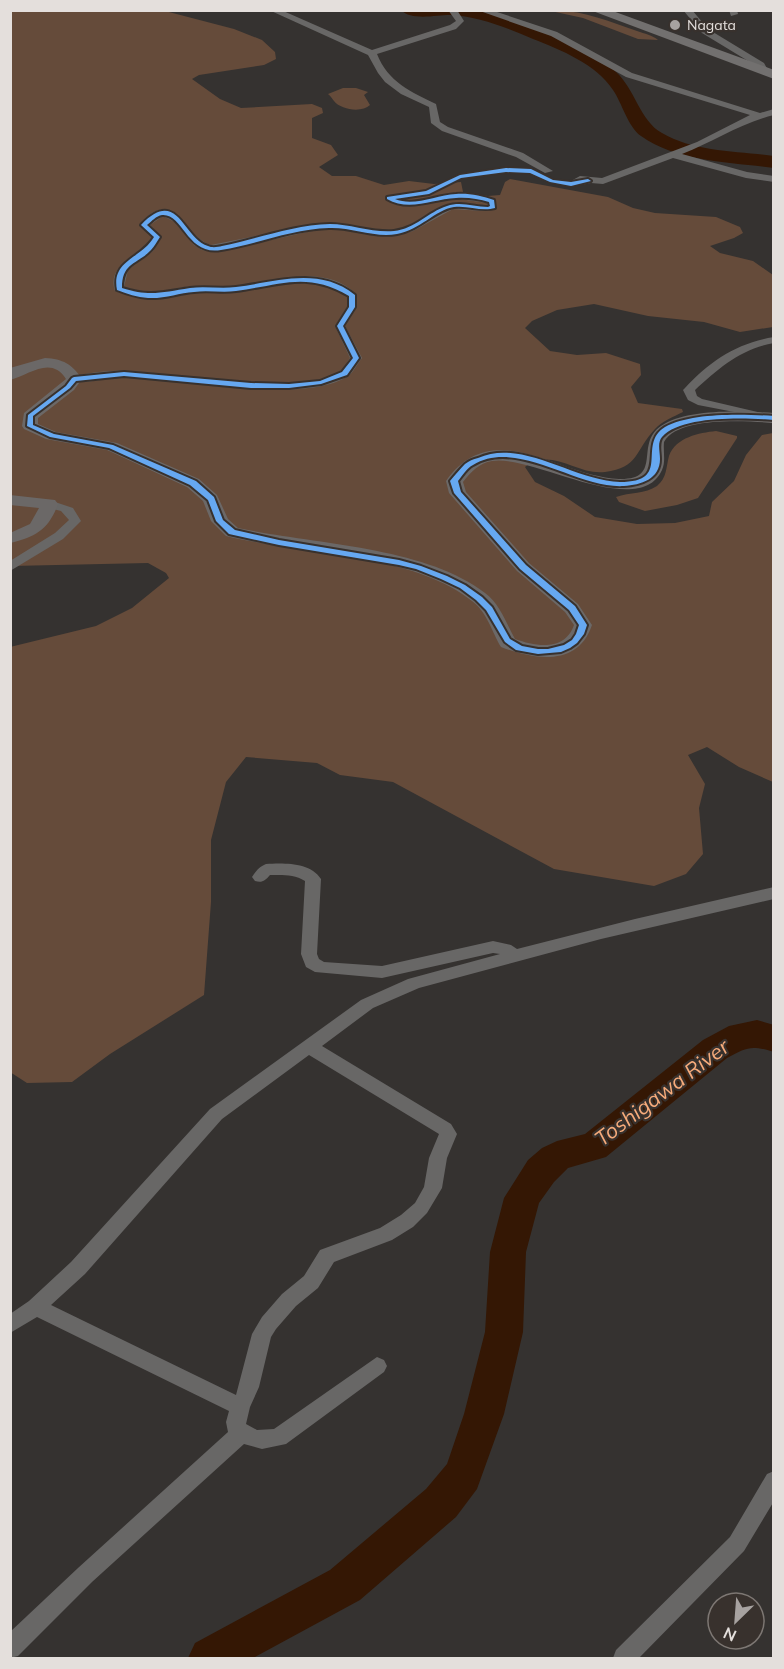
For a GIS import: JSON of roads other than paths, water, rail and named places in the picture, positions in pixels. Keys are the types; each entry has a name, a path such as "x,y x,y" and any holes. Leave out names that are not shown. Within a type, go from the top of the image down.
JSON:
{"main road":[{"path":"596,10 769,74"}],"street":[{"path":"273,10 372,53 453,27 460,21 455,14"},
{"path":"481,10 554,33 629,75 759,115"},
{"path":"687,10 705,31 761,65 769,74"},
{"path":"372,53 374,60 394,88 433,106 436,123 441,128 461,137 516,153 548,171 588,181"},
{"path":"770,418 698,420 666,429 659,435 654,446 654,469 648,477 635,483 600,483 507,454 484,455 466,464 454,481 458,493 523,567 572,608 583,625 582,634 566,647 534,652 508,643 494,616 478,597 434,573 393,561 232,532 220,521 211,499 192,483 123,450 52,436 30,426 30,416 68,387 74,379 124,374 293,387 322,384 335,379 351,368 355,362 356,358 340,326 352,308 352,295 340,287 320,281 281,279 236,289 194,290 153,297 140,297 120,289 119,281 128,261 149,249 157,237 144,225 150,218 163,214 174,216 203,247 220,249 308,228 333,226 374,233 403,231 453,206 480,209 493,207 492,201 467,196 417,202 394,201 389,198 427,193 456,178 523,169 561,183 603,181 700,144 749,118 774,112"},
{"path":"676,154 746,175 774,178"},
{"path":"770,418 698,402 692,398 688,390 736,350 751,344 774,340"},
{"path":"10,375 25,367 48,363 66,368 74,379"},
{"path":"10,500 65,507 74,516 75,521 59,536 10,567"},
{"path":"10,538 30,533 37,528 42,523 50,504"},
{"path":"260,877 266,870 276,869 302,872 313,879 309,954 312,963 321,968 382,972 493,947 505,949 514,956"},
{"path":"10,1325 36,1307 78,1268 216,1114 382,995 514,956 670,916 774,893"},
{"path":"308,1046 445,1129 448,1134 438,1158 433,1188 421,1208 407,1221 386,1234 327,1256 311,1282 289,1300 268,1323 262,1334 249,1388 240,1407 236,1422 237,1429 257,1440 268,1441 279,1437 377,1366"},
{"path":"36,1307 240,1407"},
{"path":"10,1648 84,1575 242,1433"},
{"path":"624,1659 737,1544 774,1481"}],"waterway":[{"path":"409,10 454,10 475,14 540,36 600,66 616,82 645,131 658,139 672,145 706,153 774,162"},
{"name":"Toshigawa River","path":"210,1658 345,1585 441,1503 463,1475 484,1414 504,1332 508,1252 522,1198 541,1171 555,1158 569,1151 594,1147 715,1049 741,1035 757,1033 774,1039"}],"place":[{"name":"Nagata","path":"675,25"}]}
